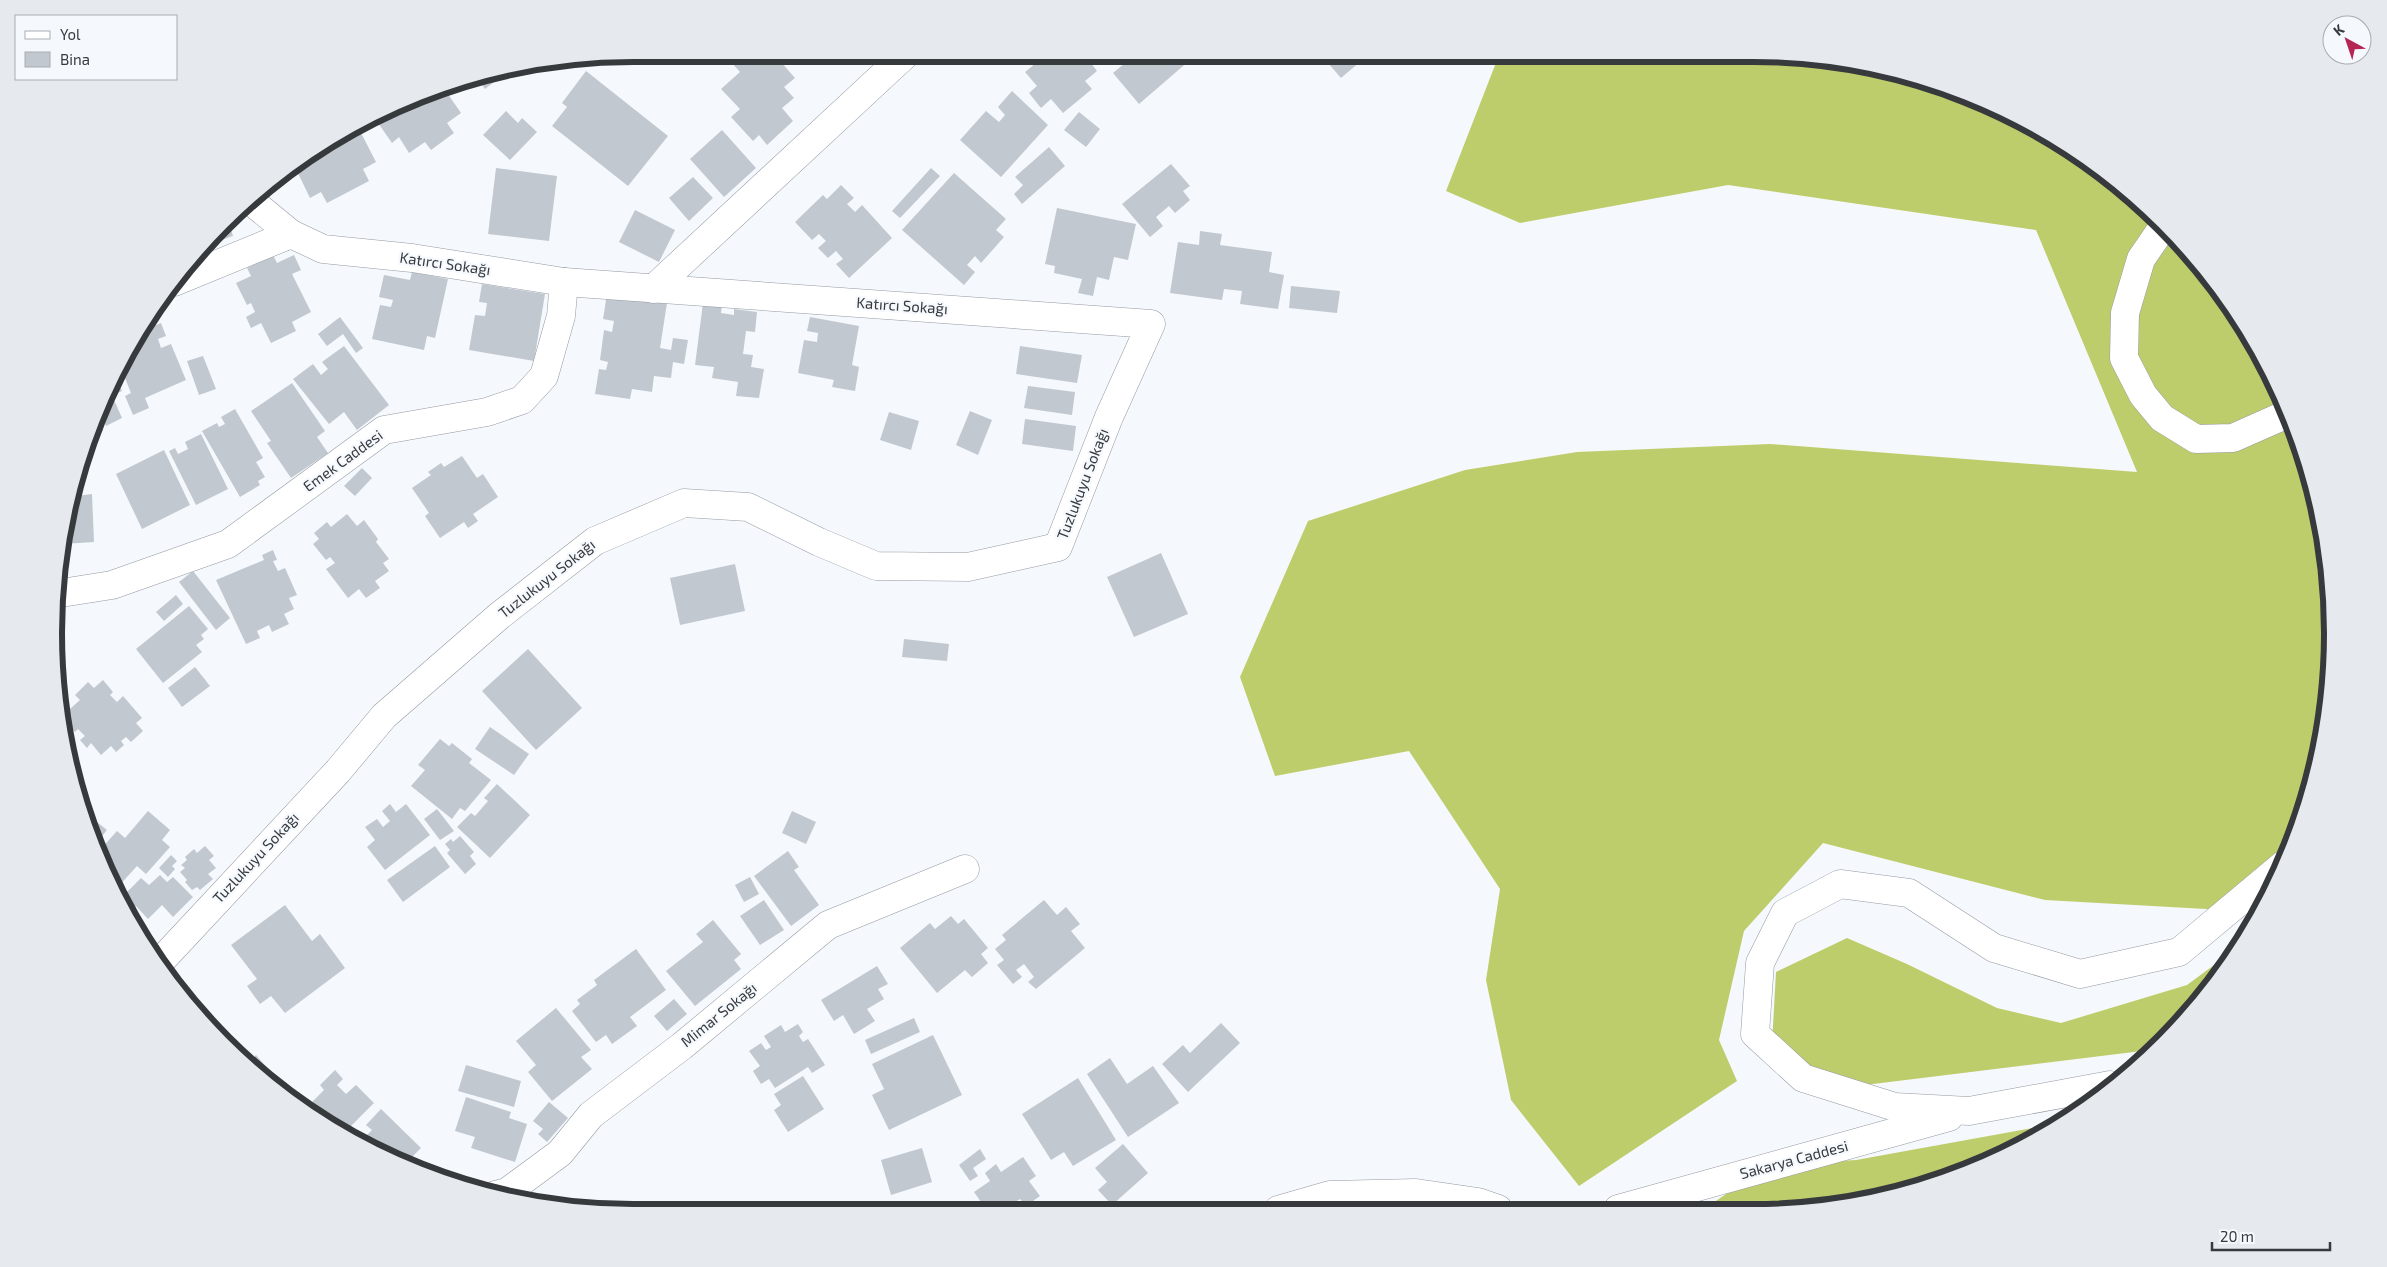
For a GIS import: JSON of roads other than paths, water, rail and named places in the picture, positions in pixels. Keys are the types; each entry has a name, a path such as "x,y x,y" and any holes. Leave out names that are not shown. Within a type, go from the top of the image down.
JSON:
{"street":[{"path":"653,288 897,62"},
{"name":"Katırcı Sokağı","path":"257,204 290,234 323,250 412,258 564,282 1151,324"},
{"path":"2159,232 2141,259 2125,312 2124,358 2143,395 2162,418 2196,439 2233,438 2282,416"},
{"path":"188,276 290,234"},
{"name":"Emek Caddesi","path":"64,593 112,585 228,544 384,430 487,412 522,400 544,376 561,316 564,282"},
{"name":"Tuzlukuyu Sokağı","path":"164,958 338,771 384,716 499,616 595,541 684,503 748,507 819,542 876,566 968,567 1058,547 1109,417 1151,324"},
{"name":"Mimar Sokağı","path":"509,1191 560,1153 591,1115 682,1046 828,925 965,869"},
{"path":"2102,1087 1970,1111 1895,1107 1803,1078 1755,1034 1760,963 1785,913 1840,884 1909,893 1994,948 2080,974 2179,952 2271,874"},
{"name":"Sakarya Caddesi","path":"1636,1204 1970,1111"},
{"path":"1299,1204 1330,1195 1416,1193 1484,1204"}]}
